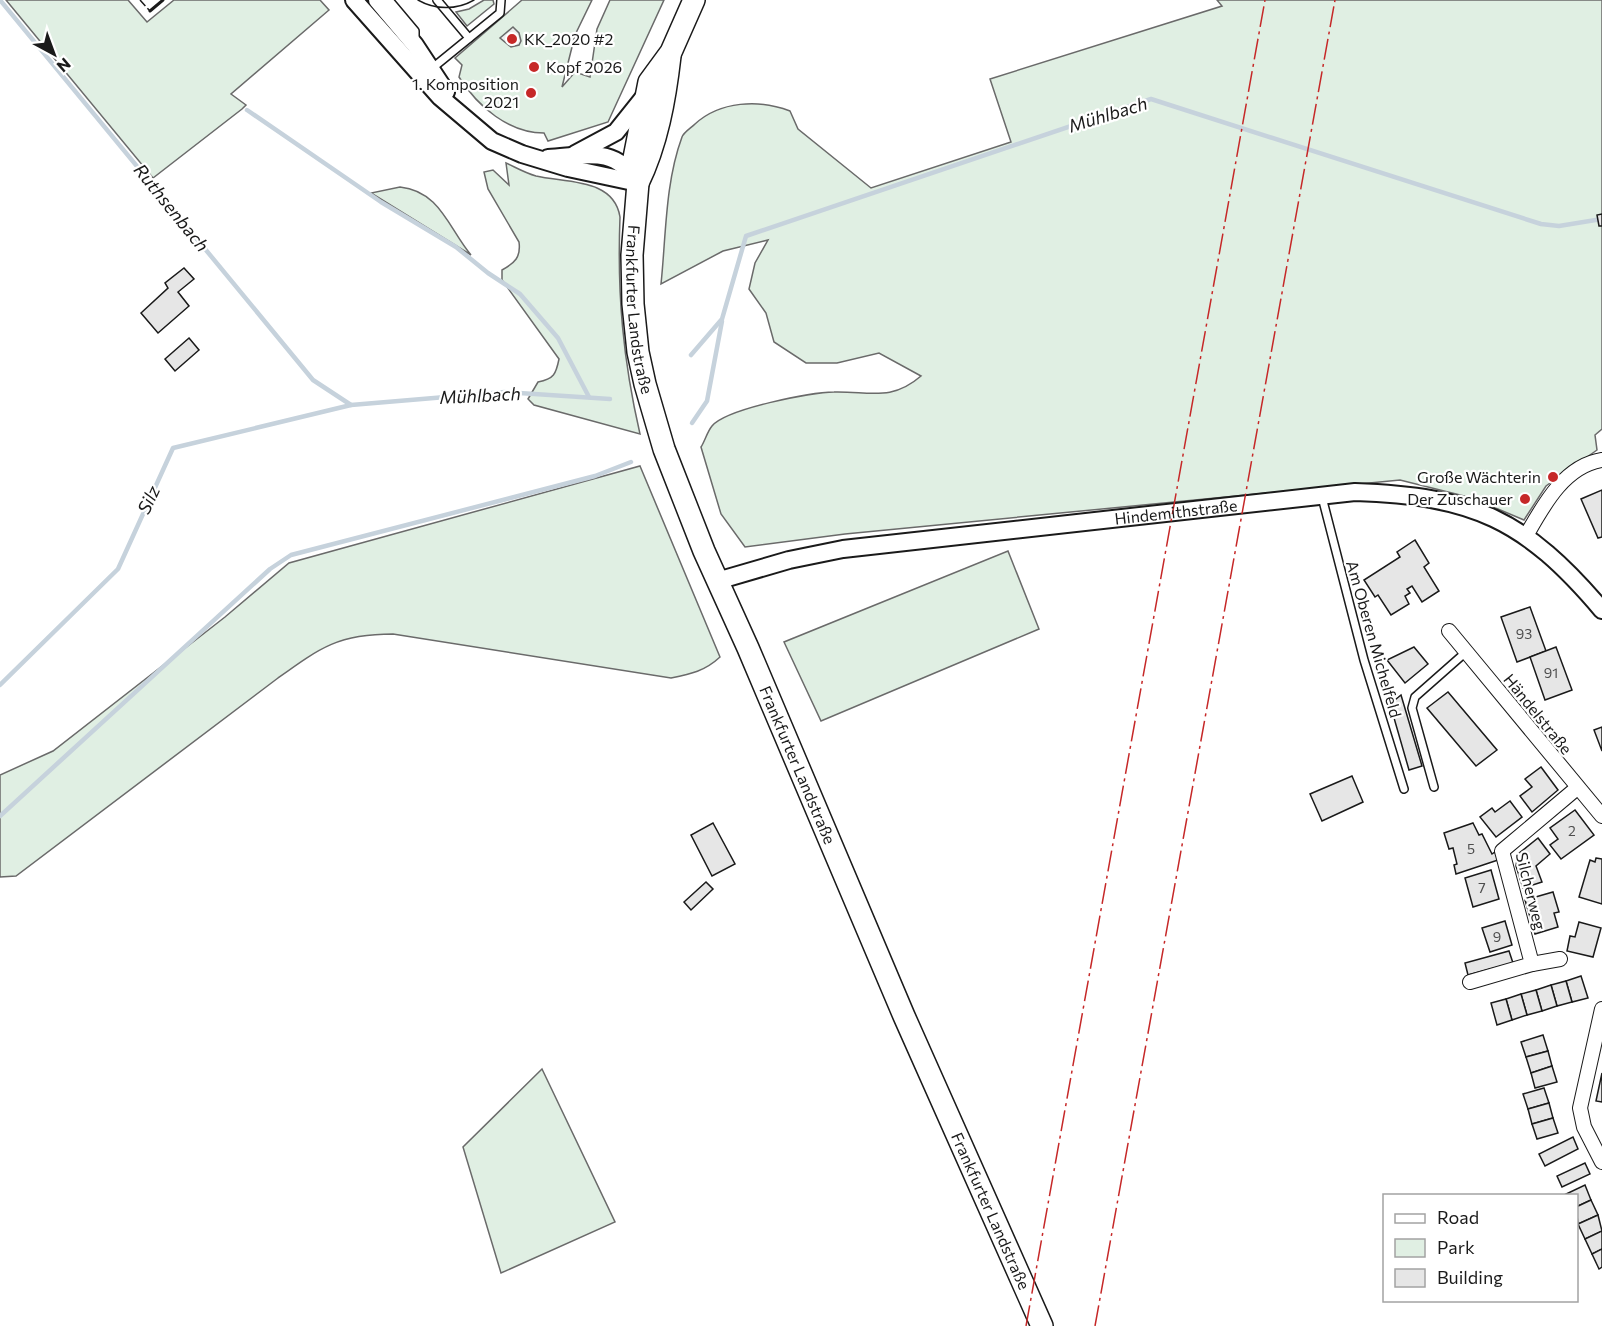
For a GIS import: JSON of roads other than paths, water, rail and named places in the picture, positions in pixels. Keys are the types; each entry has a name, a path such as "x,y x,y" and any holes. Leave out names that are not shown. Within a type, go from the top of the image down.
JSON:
{"main road":[{"path":"638,183 634,158 644,98 649,82 671,52 694,0"},
{"path":"638,183 649,160 666,93 671,52"},
{"name":"Frankfurter Landstraße","path":"638,183 632,280 638,352 664,448 717,581 748,648 904,1016 1042,1326"}],"street":[{"path":"354,0 426,72 479,131 507,149 602,176 638,183"},
{"path":"377,0 415,45 426,72"},
{"path":"572,156 616,132 644,98"},
{"path":"538,158 572,156 612,158 623,163 638,183"},
{"path":"1526,536 1552,493 1572,474 1593,462 1602,460"},
{"name":"Hindemithstraße","path":"717,581 789,560 843,549 1355,492 1409,494 1458,503 1483,512 1526,536 1554,559 1602,610"},
{"name":"Händelstraße","path":"1449,631 1602,816"},
{"name":"Silcherweg","path":"1532,963 1502,851 1577,788"},
{"path":"1470,982 1532,963 1560,959"},
{"path":"1602,1009 1580,1108 1584,1127 1602,1162"}],"lane":[{"path":"389,0 414,31 415,45"},
{"path":"437,0 469,38"},
{"path":"426,72 500,12 501,0"},
{"name":"Am Oberen Michelfeld","path":"1321,494 1364,660 1404,789"},
{"path":"1434,787 1412,708 1415,697 1466,652"}],"waterway":[{"name":"Ruthsenbach","path":"0,0 313,380 351,405"},
{"name":"Mühlbach","path":"691,355 722,319 746,236 1151,99 1541,224 1559,226 1602,219"},
{"path":"247,110 381,202 456,247 488,273 520,294 558,338 589,397"},
{"path":"692,423 707,401 722,321"},
{"name":"Silz","path":"0,685 118,569 173,448 351,405 505,392 610,399"},
{"path":"0,816 270,569 291,555 595,476 631,462"}],"tram line":[{"path":"418,0 432,6 446,8 460,6 474,0"}],"place":[{"name":"KK_2020 #2","path":"512,39"},
{"name":"Kopf 2026","path":"534,67"},
{"name":"1. Komposition 2021","path":"531,93"},
{"name":"Große Wächterin","path":"1553,477"},
{"name":"Der Zuschauer","path":"1525,499"}]}
